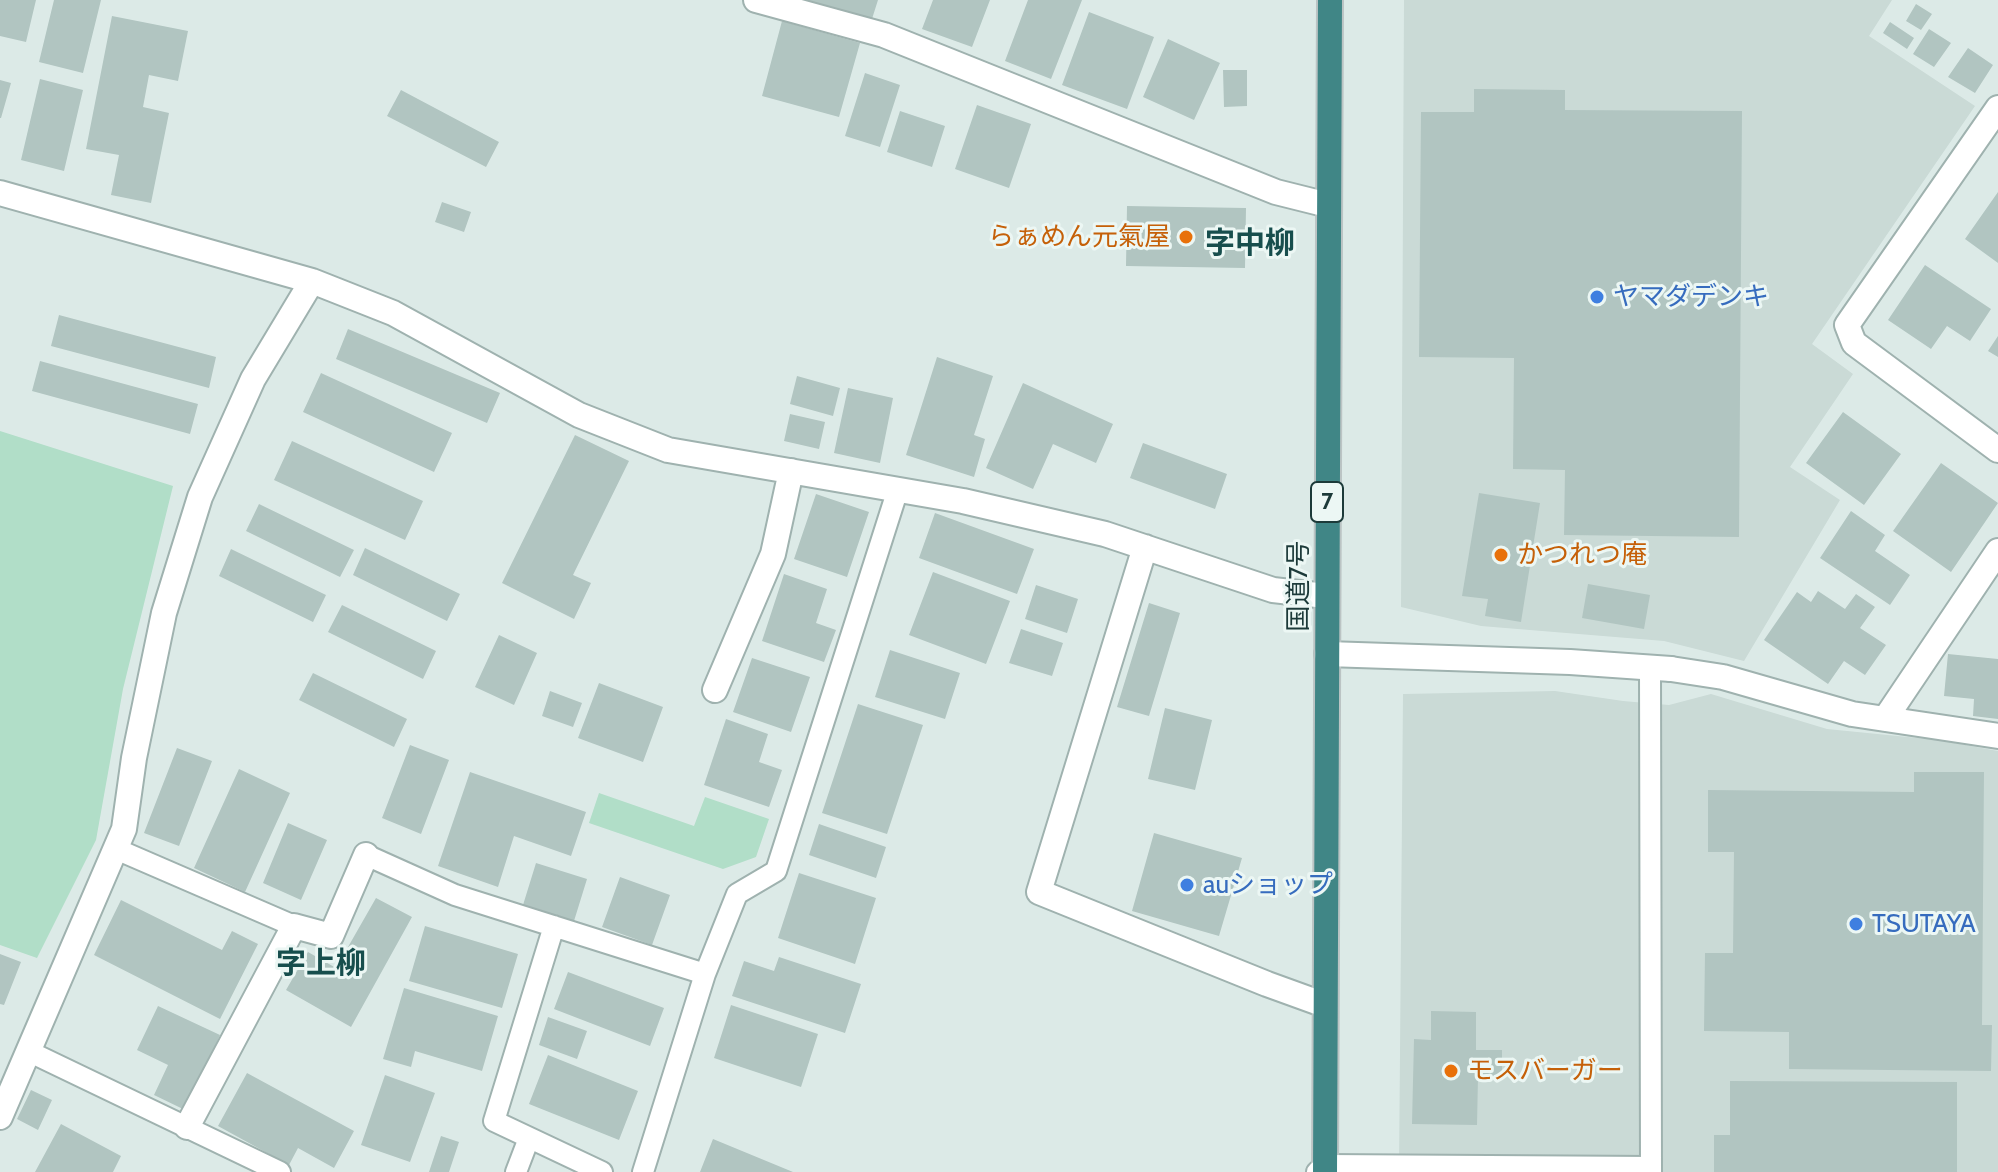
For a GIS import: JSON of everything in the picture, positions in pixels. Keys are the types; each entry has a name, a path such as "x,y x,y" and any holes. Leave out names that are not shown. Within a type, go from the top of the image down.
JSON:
{"highway":[{"name":"国道7号","path":"1322,1170 1330,0"}],"street":[{"path":"756,0 884,35 1276,192 1328,205"},
{"path":"1998,108 1847,325 1854,343 1998,450"},
{"path":"0,193 312,281 393,313 579,415 668,450 898,489 1105,534 1273,590 1326,596"},
{"path":"2,1104 30,1052 124,829 134,758 164,613 200,497 253,379 312,281"},
{"path":"715,690 773,554 791,471"},
{"path":"1145,547 1039,892 1325,1005"},
{"path":"1885,719 1998,551"},
{"path":"1327,654 1661,668 1723,677 1819,706 1998,736"},
{"path":"187,1127 294,926 331,936 366,855"}],"lane":[{"path":"643,1172 705,974 737,894 776,871 898,489"},
{"path":"1322,1170 1651,1170 1661,668"},
{"path":"116,849 294,926"},
{"path":"366,855 455,895 705,974"},
{"path":"554,926 494,1121 602,1172"},
{"path":"30,1052 280,1172"},
{"path":"516,1172 529,1138"}],"shaded area":[{"path":"1404,0 1892,0 1869,36 1975,106 1812,344 1853,374 1790,467 1840,500 1744,661 1664,641 1481,626 1401,607"},
{"path":"1555,691 1669,705 1711,694 1827,729 1938,740 1998,751 1998,1172 1399,1172 1403,694"}],"green space":[{"path":"0,431 173,486 123,689 96,840 37,958 0,945"},
{"path":"599,793 694,826 705,797 769,819 756,857 723,869 589,823"}],"building":[{"path":"0,0 36,0 26,42 0,36"},
{"path":"54,0 101,0 83,73 39,62"},
{"path":"802,0 878,0 871,22"},
{"path":"933,0 990,0 972,47 922,29"},
{"path":"1028,0 1082,0 1051,79 1005,61"},
{"path":"1916,4 1932,14 1921,30 1906,21"},
{"path":"1089,12 1154,37 1127,109 1062,85"},
{"path":"112,16 188,31 178,81 149,75 143,107 169,113 151,203 111,195 119,155 86,149"},
{"path":"782,21 860,43 839,117 762,96"},
{"path":"1890,22 1914,38 1907,49 1883,33"},
{"path":"1929,29 1951,43 1934,67 1913,54"},
{"path":"1168,39 1220,63 1194,120 1143,97"},
{"path":"1968,48 1993,65 1975,93 1948,77"},
{"path":"1223,70 1247,70 1247,106 1224,107"},
{"path":"865,73 900,85 880,147 845,136"},
{"path":"40,79 83,90 64,171 21,160"},
{"path":"0,80 11,83 1,118 0,118"},
{"path":"1474,89 1565,90 1565,110 1742,111 1739,537 1564,535 1565,470 1513,469 1514,358 1419,357 1421,112 1474,112"},
{"path":"401,90 499,142 486,167 387,116"},
{"path":"977,105 1031,124 1009,188 955,169"},
{"path":"900,111 945,126 932,167 887,152"},
{"path":"1998,192 1998,263 1965,239"},
{"path":"442,202 471,212 464,232 435,222"},
{"path":"1127,206 1246,208 1245,268 1126,266"},
{"path":"1925,265 1991,309 1970,341 1947,326 1931,349 1888,320"},
{"path":"59,315 216,357 209,388 51,346"},
{"path":"348,329 500,393 487,423 336,359"},
{"path":"1998,336 1998,357 1988,351"},
{"path":"937,357 993,376 974,435 985,439 974,477 906,455"},
{"path":"40,361 198,404 190,434 32,391"},
{"path":"321,373 452,433 434,472 303,412"},
{"path":"797,376 840,388 833,416 790,404"},
{"path":"1023,383 1113,424 1096,463 1053,444 1033,489 986,468"},
{"path":"848,388 893,398 880,463 834,453"},
{"path":"1843,412 1901,454 1864,505 1806,463"},
{"path":"790,414 825,422 819,449 784,441"},
{"path":"575,435 629,461 573,575 591,583 574,619 502,583"},
{"path":"292,441 423,501 405,540 274,480"},
{"path":"1143,443 1227,474 1215,509 1130,478"},
{"path":"1941,463 1998,503 1951,572 1893,531"},
{"path":"1479,493 1540,503 1521,622 1485,616 1488,599 1462,596"},
{"path":"816,494 869,512 847,577 794,559"},
{"path":"259,504 354,550 340,577 246,531"},
{"path":"1851,511 1885,535 1875,551 1910,575 1890,605 1820,558"},
{"path":"935,513 1034,549 1017,594 919,558"},
{"path":"365,548 460,594 447,621 353,575"},
{"path":"231,549 326,595 313,622 219,576"},
{"path":"933,572 1010,601 986,664 909,635"},
{"path":"784,574 827,589 816,623 836,630 824,662 762,641"},
{"path":"1588,584 1650,595 1644,629 1582,618"},
{"path":"1036,585 1078,599 1067,633 1025,619"},
{"path":"1818,591 1845,609 1856,594 1875,607 1860,628 1886,645 1865,675 1844,661 1828,684 1764,640 1797,592 1811,602"},
{"path":"1149,603 1180,613 1149,716 1117,707"},
{"path":"342,605 436,651 423,679 328,632"},
{"path":"1021,629 1063,643 1052,676 1009,663"},
{"path":"499,635 537,653 514,705 475,687"},
{"path":"890,650 960,673 945,719 875,697"},
{"path":"1948,654 1998,659 1998,719 1973,716 1974,699 1944,696"},
{"path":"752,658 810,677 791,732 733,712"},
{"path":"313,673 407,719 394,747 299,700"},
{"path":"599,683 663,707 643,762 578,738"},
{"path":"550,691 582,703 573,727 542,716"},
{"path":"858,704 923,725 887,834 822,813"},
{"path":"1165,708 1212,720 1195,790 1148,779"},
{"path":"726,719 768,734 759,762 782,770 769,807 704,785"},
{"path":"410,745 449,760 421,834 382,818"},
{"path":"177,748 212,761 179,846 144,833"},
{"path":"239,769 290,793 245,892 194,868"},
{"path":"470,772 586,812 571,856 514,836 498,887 438,866"},
{"path":"1914,772 1984,772 1982,1025 1992,1025 1991,1071 1789,1069 1789,1032 1704,1031 1705,953 1733,953 1734,852 1708,852 1708,790 1914,792"},
{"path":"288,823 327,840 301,900 263,883"},
{"path":"819,824 886,847 876,878 809,855"},
{"name":"auショップ","path":"1154,833 1242,858 1219,936 1132,911"},
{"path":"536,863 587,879 574,921 523,905"},
{"path":"799,873 876,898 855,964 778,938"},
{"path":"620,877 670,895 652,945 602,927"},
{"path":"376,898 412,917 351,1027 286,990 308,952 336,968"},
{"path":"121,900 222,950 232,931 258,944 220,1019 94,955"},
{"path":"425,926 518,954 502,1008 409,981"},
{"path":"0,954 21,962 4,1005 0,1004"},
{"path":"779,957 861,984 845,1033 732,996 744,961 774,971"},
{"path":"568,972 664,1008 650,1046 554,1009"},
{"path":"404,988 498,1016 482,1071 415,1051 411,1067 383,1059"},
{"path":"731,1005 818,1034 801,1087 714,1058"},
{"path":"158,1006 220,1035 185,1110 154,1095 168,1065 137,1050"},
{"path":"1431,1011 1476,1012 1476,1050 1502,1050 1502,1078 1478,1077 1477,1125 1412,1124 1414,1039 1431,1040"},
{"path":"548,1017 587,1031 577,1059 539,1045"},
{"path":"548,1055 638,1091 619,1140 529,1104"},
{"path":"247,1073 354,1131 334,1168 298,1148 289,1165 218,1126"},
{"path":"385,1075 435,1093 410,1162 361,1145"},
{"path":"1730,1081 1957,1082 1957,1172 1714,1172 1714,1135 1730,1135"},
{"path":"31,1090 52,1100 38,1130 17,1119"},
{"path":"61,1124 121,1156 113,1172 35,1172"},
{"path":"441,1136 459,1142 449,1172 429,1172"},
{"path":"713,1139 793,1172 700,1172"}],"place":[{"name":"らぁめん元氣屋","path":"1186,237"},
{"name":"ヤマダデンキ","path":"1597,297"},
{"name":"かつれつ庵","path":"1501,555"},
{"name":"auショップ","path":"1187,885"},
{"name":"TSUTAYA","path":"1856,924"},
{"name":"モスバーガー","path":"1451,1071"}],"district":[{"name":"字中柳","path":"1250,244"},
{"name":"字上柳","path":"321,964"}]}
